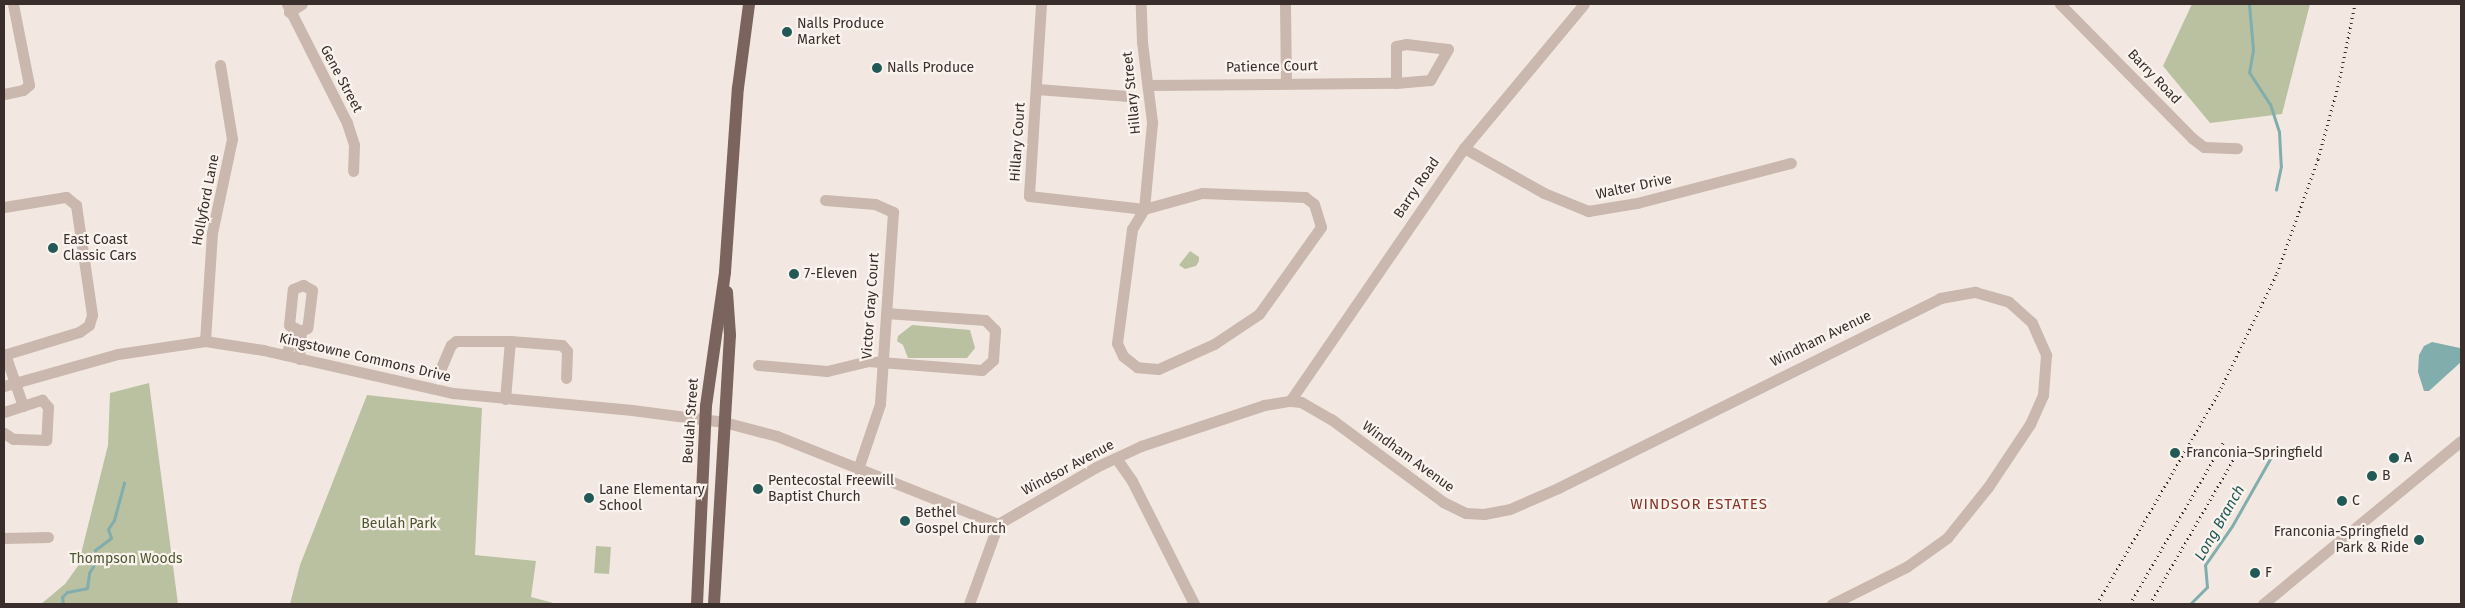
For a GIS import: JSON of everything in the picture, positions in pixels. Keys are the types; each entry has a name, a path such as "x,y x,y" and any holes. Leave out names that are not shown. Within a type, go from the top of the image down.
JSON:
{"main road":[{"name":"Beulah Street","path":"697,604 705,419 712,351 725,272 738,88 749,4"},
{"name":"Beulah Street","path":"714,604 730,335 725,272"}],"street":[{"path":"4,94 23,90 29,85 13,4"},
{"path":"288,8 302,4"},
{"name":"Hillary Court","path":"1041,4 1029,196 1144,209"},
{"name":"Hillary Street","path":"1141,4 1142,42 1149,85 1152,149 1144,209"},
{"path":"1285,4 1286,81"},
{"name":"Barry Road","path":"1290,401 1464,148 1584,4"},
{"name":"Barry Road","path":"2060,4 2192,138 2204,147 2237,148"},
{"name":"Gene Street","path":"288,8 348,123 354,145 353,171"},
{"name":"Patience Court","path":"1149,85 1286,81 1396,83 1430,80 1448,49 1406,44 1396,46 1396,83"},
{"name":"Hollyford Lane","path":"205,341 212,233 232,139 220,65"},
{"path":"1037,89 1128,96"},
{"name":"Walter Drive","path":"1464,148 1544,192 1588,211 1637,204 1791,163"},
{"path":"1202,194 1296,195 1314,204 1321,227 1259,314 1214,344 1158,369 1137,367 1123,356 1118,342 1132,230 1144,209 1202,194"},
{"path":"4,207 66,197 76,205 92,315 89,325 79,332 4,354 9,384 23,406"},
{"name":"Victor Gray Court","path":"826,200 875,204 893,212 880,404 858,469"},
{"name":"Windham Avenue","path":"1290,401 1301,402 1331,419 1443,502 1466,513 1491,514 1558,488 1940,298 1975,292 2010,302 2032,323 2046,355 2044,395 2030,424 1988,487 1947,538 1906,567 1832,604"},
{"path":"758,365 827,371 868,361 982,370 993,360 995,337 988,322 980,319 886,313"},
{"path":"286,355 298,330 298,359"},
{"path":"441,368 451,345 456,340 510,341 562,345 567,351 566,378"},
{"name":"Kingstowne Commons Drive","path":"9,384 118,354 205,341 286,355 401,384 505,399 724,422"},
{"path":"505,399 510,341"},
{"name":"Windsor Avenue","path":"998,524 1116,458 1189,429 1264,405 1290,401"},
{"path":"4,412 46,402 46,440 13,439 4,433"},
{"path":"724,422 777,436 998,524 969,604"},
{"path":"2263,604 2461,441"},
{"path":"1116,458 1132,481 1194,604"},
{"path":"4,538 48,537"}],"green space":[{"path":"2192,4 2310,4 2282,114 2210,123 2163,66"},
{"path":"1190,251 1199,257 1199,261 1196,266 1185,269 1179,265"},
{"path":"912,325 970,330 975,348 967,358 908,358 903,345 897,341 898,336"},
{"name":"Thompson Woods","path":"149,383 178,604 41,604 65,584 78,566 108,445 110,393"},
{"name":"Beulah Park","path":"367,395 482,408 475,555 536,561 531,597 557,604 290,604 300,565"},
{"path":"596,546 611,547 609,574 594,573"}],"water":[{"path":"2432,342 2460,348 2461,362 2429,391 2424,391 2418,372 2419,355 2424,346"}],"waterway":[{"name":"Long Branch","path":"2249,4 2253,50 2249,72 2270,104 2279,132 2281,166 2276,189"},
{"name":"Long Branch","path":"2190,604 2207,587 2205,565 2232,526 2275,450"},
{"path":"63,604 62,597 67,592 87,588 89,573 95,563 95,550 111,538 108,529 114,520 124,482"}],"railway":[{"path":"2097,604 2221,388 2277,273 2318,159 2339,82 2355,4"},
{"path":"2130,604 2224,441"},
{"path":"2150,604 2239,450"}],"place":[{"name":"Nalls Produce Market","path":"787,32"},
{"name":"Nalls Produce","path":"877,68"},
{"name":"East Coast Classic Cars","path":"53,248"},
{"name":"7-Eleven","path":"794,274"},
{"name":"Franconia–Springfield","path":"2175,453"},
{"name":"A","path":"2394,458"},
{"name":"B","path":"2372,476"},
{"name":"Pentecostal Freewill Baptist Church","path":"758,489"},
{"name":"Lane Elementary School","path":"589,498"},
{"name":"C","path":"2342,501"},
{"name":"Bethel Gospel Church","path":"905,521"},
{"name":"Franconia-Springfield Park & Ride","path":"2419,540"},
{"name":"F","path":"2255,573"}],"district":[{"name":"WINDSOR ESTATES","path":"1699,505"}]}
